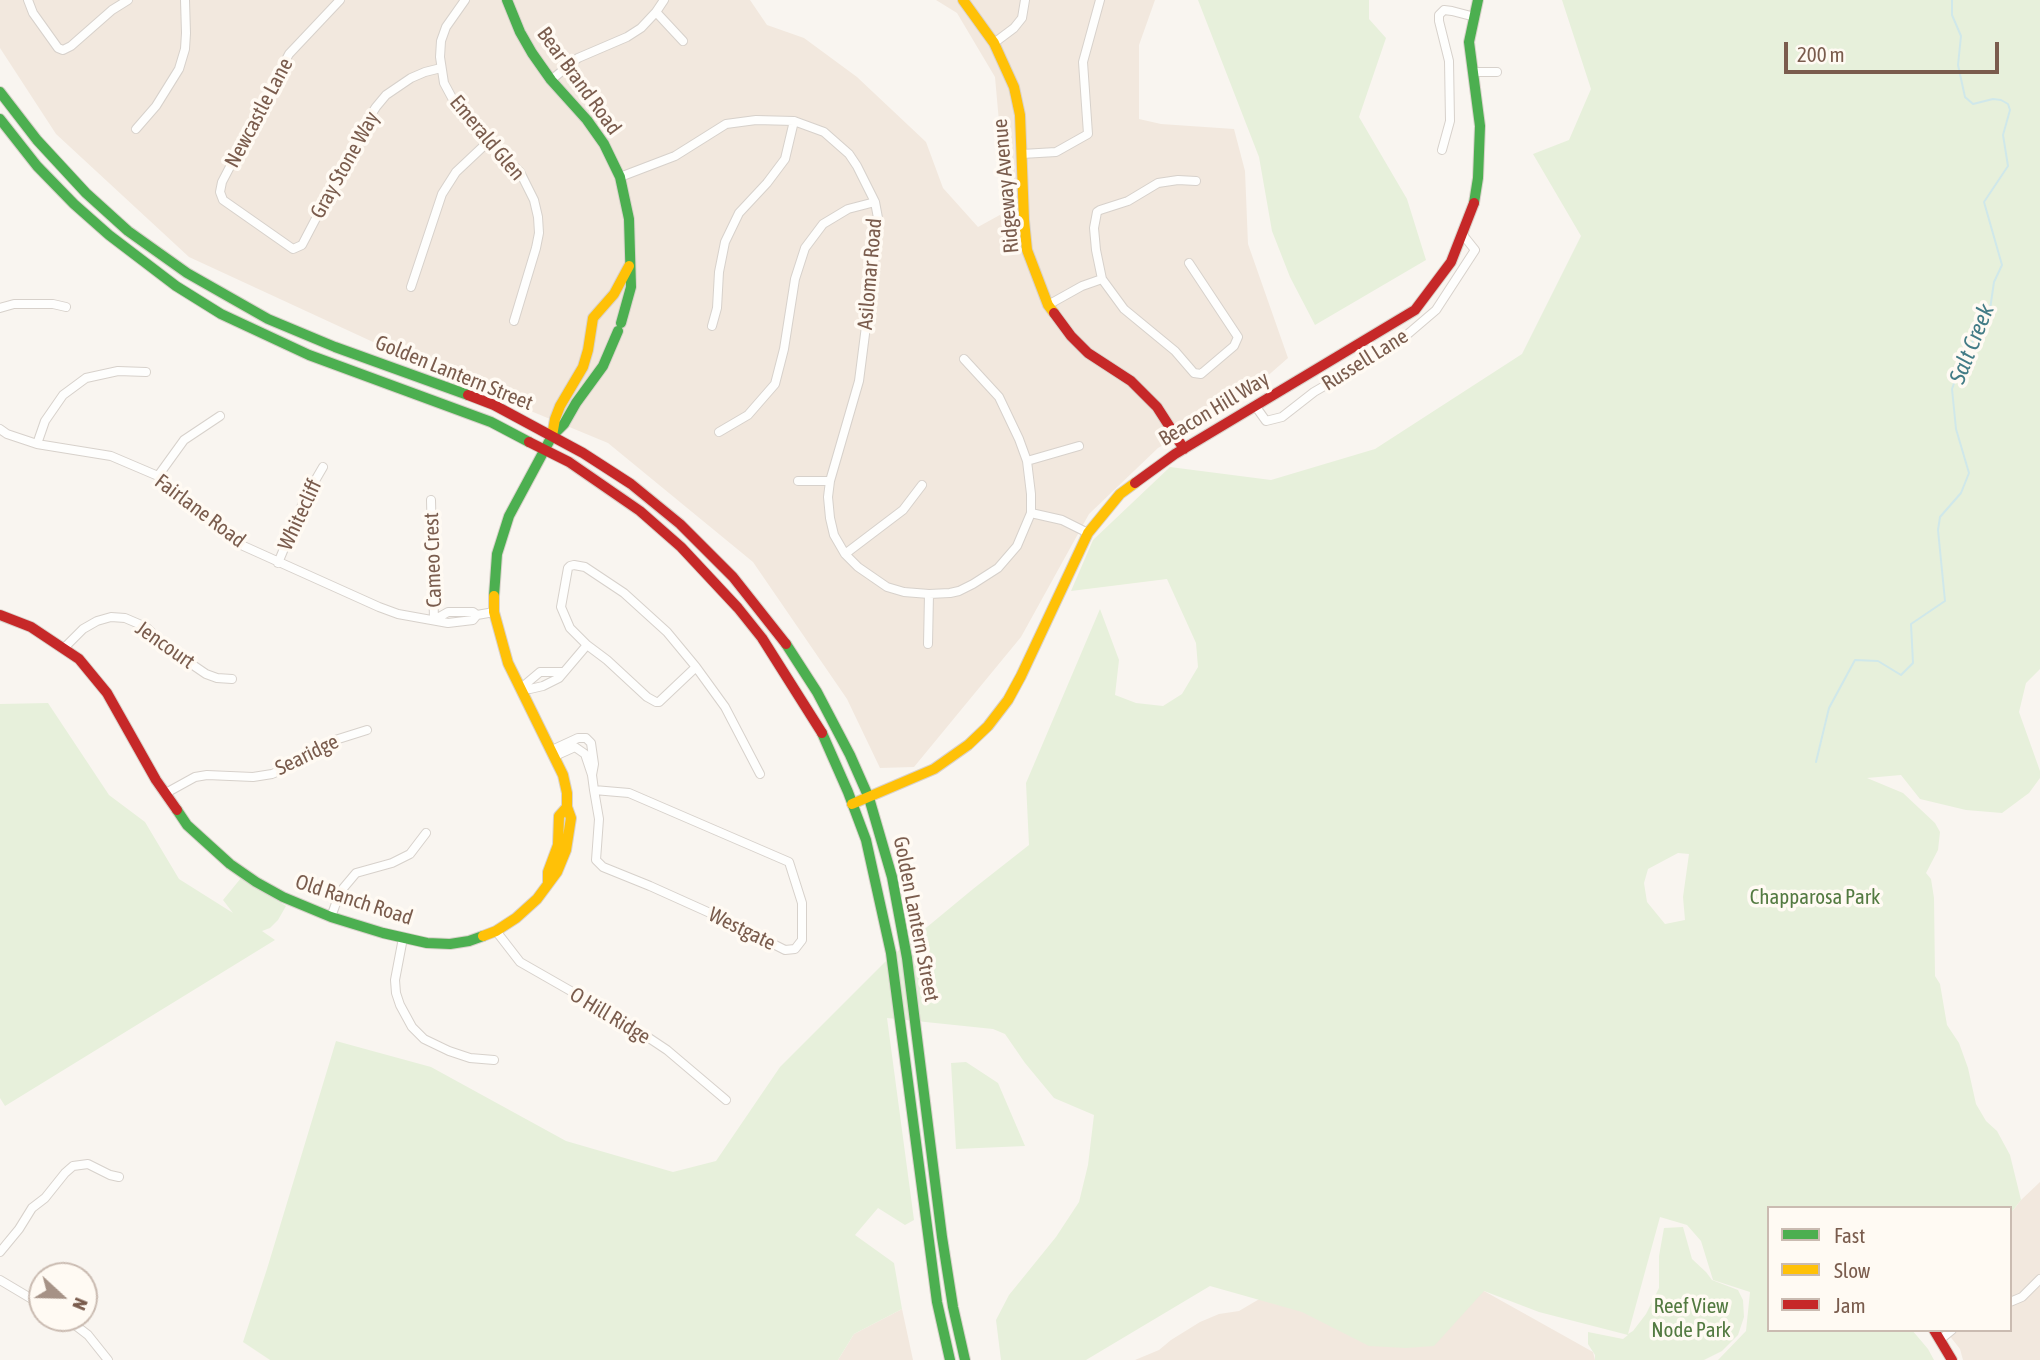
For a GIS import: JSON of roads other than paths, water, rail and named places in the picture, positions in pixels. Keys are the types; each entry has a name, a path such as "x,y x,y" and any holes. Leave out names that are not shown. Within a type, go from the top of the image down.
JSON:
{"street":[{"path":"28,0 33,13 62,50 71,46 112,10 128,0"},
{"path":"136,129 156,106 179,69 185,49 185,0"},
{"name":"Newcastle Lane","path":"293,249 223,200 220,192 222,182 289,54 340,0"},
{"name":"Emerald Glen","path":"465,0 450,20 441,41 444,83 457,108 520,172 534,200 538,217 537,248 514,321"},
{"name":"Bear Brand Road","path":"507,0 520,32 551,80 587,120 604,144 620,177 629,219 631,287 620,327 603,366 564,424 552,436"},
{"path":"551,80 588,52 631,35 641,28 664,0"},
{"name":"Ridgeway Avenue","path":"963,0 994,43 1014,87 1020,115 1027,250 1048,306 1088,354 1131,381 1157,407 1184,449"},
{"path":"994,43 1014,28 1021,18 1025,0"},
{"path":"1022,154 1056,152 1088,134 1083,62 1100,0"},
{"name":"Beacon Hill Way","path":"852,804 945,762 978,736 998,714 1021,676 1088,533 1120,494 1184,449 1415,310 1438,282 1451,262 1473,208 1480,152 1469,42 1478,0"},
{"path":"1442,150 1450,121 1449,61 1439,15 1444,10 1452,10 1475,17"},
{"path":"656,12 683,41"},
{"name":"Gray Stone Way","path":"293,249 302,244 376,107 386,95 411,78 441,68"},
{"path":"1472,72 1497,72"},
{"name":"Golden Lantern Street","path":"0,92 37,140 104,210 147,246 205,285 249,309 307,336 471,396 518,417 610,471 658,505 698,542 733,577 779,633 829,712 869,797 892,877 907,958 934,1185 953,1307 965,1360"},
{"name":"Golden Lantern Street","path":"0,119 37,166 74,204 109,235 176,286 221,314 309,355 491,422 569,462 640,511 681,547 762,638 820,728 866,841 877,881 891,953 937,1302 950,1360"},
{"name":"Asilomar Road","path":"620,177 675,156 726,124 756,120 794,121 824,132 858,166 875,202 878,218 875,260 859,381 830,481 828,497 834,535 845,554 871,578 887,587 904,592 929,594 959,591 998,568 1017,546 1031,513 1027,461 1019,439 999,397 964,359"},
{"path":"712,326 717,308 719,272 725,242 739,213 768,183 785,159 794,121"},
{"path":"411,287 442,194 456,172 489,140"},
{"path":"1189,263 1238,337 1234,346 1201,374 1194,373 1175,351 1124,309 1102,279 1094,228 1097,212 1128,201 1158,183 1196,181"},
{"path":"719,432 748,415 775,384 784,349 795,279 805,248 823,224 848,209 875,202"},
{"name":"Russell Lane","path":"1256,407 1266,421 1282,417 1314,392 1395,345 1436,310 1475,250 1463,235"},
{"name":"Bear Brand Road","path":"552,436 560,407 583,367 593,318 614,294 629,266"},
{"path":"1048,306 1082,286 1102,279"},
{"path":"0,308 13,304 53,303 66,307"},
{"path":"37,444 45,421 63,395 86,378 118,371 146,372"},
{"path":"158,476 184,440 220,416"},
{"name":"Fairlane Road","path":"0,429 37,444 111,456 158,476 239,544 398,614 434,620 448,612 473,612 477,615 494,612"},
{"name":"Old Ranch Road","path":"0,615 32,627 79,659 107,692 151,772 187,825 230,864 283,897 331,917 426,943 450,944 469,941 496,931 537,899 548,882 548,872 558,845 558,816 567,807 563,775 508,663 494,612 495,570 500,541 509,516 552,436"},
{"path":"1027,461 1079,446"},
{"name":"Whitecliff","path":"278,563 305,498 323,467"},
{"path":"798,481 830,481"},
{"path":"845,554 903,510 922,485"},
{"name":"Cameo Crest","path":"431,500 434,620"},
{"path":"1031,513 1062,520 1088,533"},
{"path":"696,667 659,702 647,697 570,628 561,607 569,566 585,567 624,593 667,632 696,667 734,723 760,774"},
{"path":"928,644 929,594"},
{"name":"Jencourt","path":"64,648 83,629 97,621 111,617 125,618 146,627 168,648 206,674 232,679"},
{"path":"521,688 536,688 553,681 587,645"},
{"path":"548,671 553,681"},
{"path":"521,688 538,673 563,672"},
{"name":"Searidge","path":"166,793 189,780 207,775 253,777 272,774 332,741 367,730"},
{"name":"Westgate","path":"553,753 578,738 586,738 592,743 592,775"},
{"name":"Westgate","path":"553,753 575,747 584,754 592,775 594,790 599,819 596,860 604,867 730,922 785,950 795,949 802,940 802,904 789,862 629,793 594,790"},
{"path":"331,917 340,892 356,873 392,863 410,854 426,833"},
{"name":"O Hill Ridge","path":"496,931 520,962 667,1050 726,1100"},
{"path":"403,938 395,980 396,993 412,1027 424,1039 449,1051 470,1058 494,1060"},
{"path":"0,1252 32,1208 45,1198 74,1166 88,1164 119,1177"},
{"path":"2012,1301 2022,1297 2040,1279"},
{"path":"0,1280 28,1297"},
{"path":"84,1332 108,1360"},
{"path":"1938,1335 1951,1360"}],"waterway":[{"name":"Salt Creek","path":"1816,762 1829,708 1855,660 1878,661 1901,675 1913,663 1911,624 1945,601 1938,530 1940,517 1961,493 1969,473 1956,429 1952,389 1964,355 1989,316 1994,282 2002,265 1984,202 2008,166 2003,135 2010,110 2008,104 2001,100 1993,99 1973,104 1965,97 1958,65 1961,36 1952,15 1952,0"}],"park label":[{"name":"Chapparosa Park","path":"1815,897"},
{"name":"Reef View Node Park","path":"1691,1318"}]}
